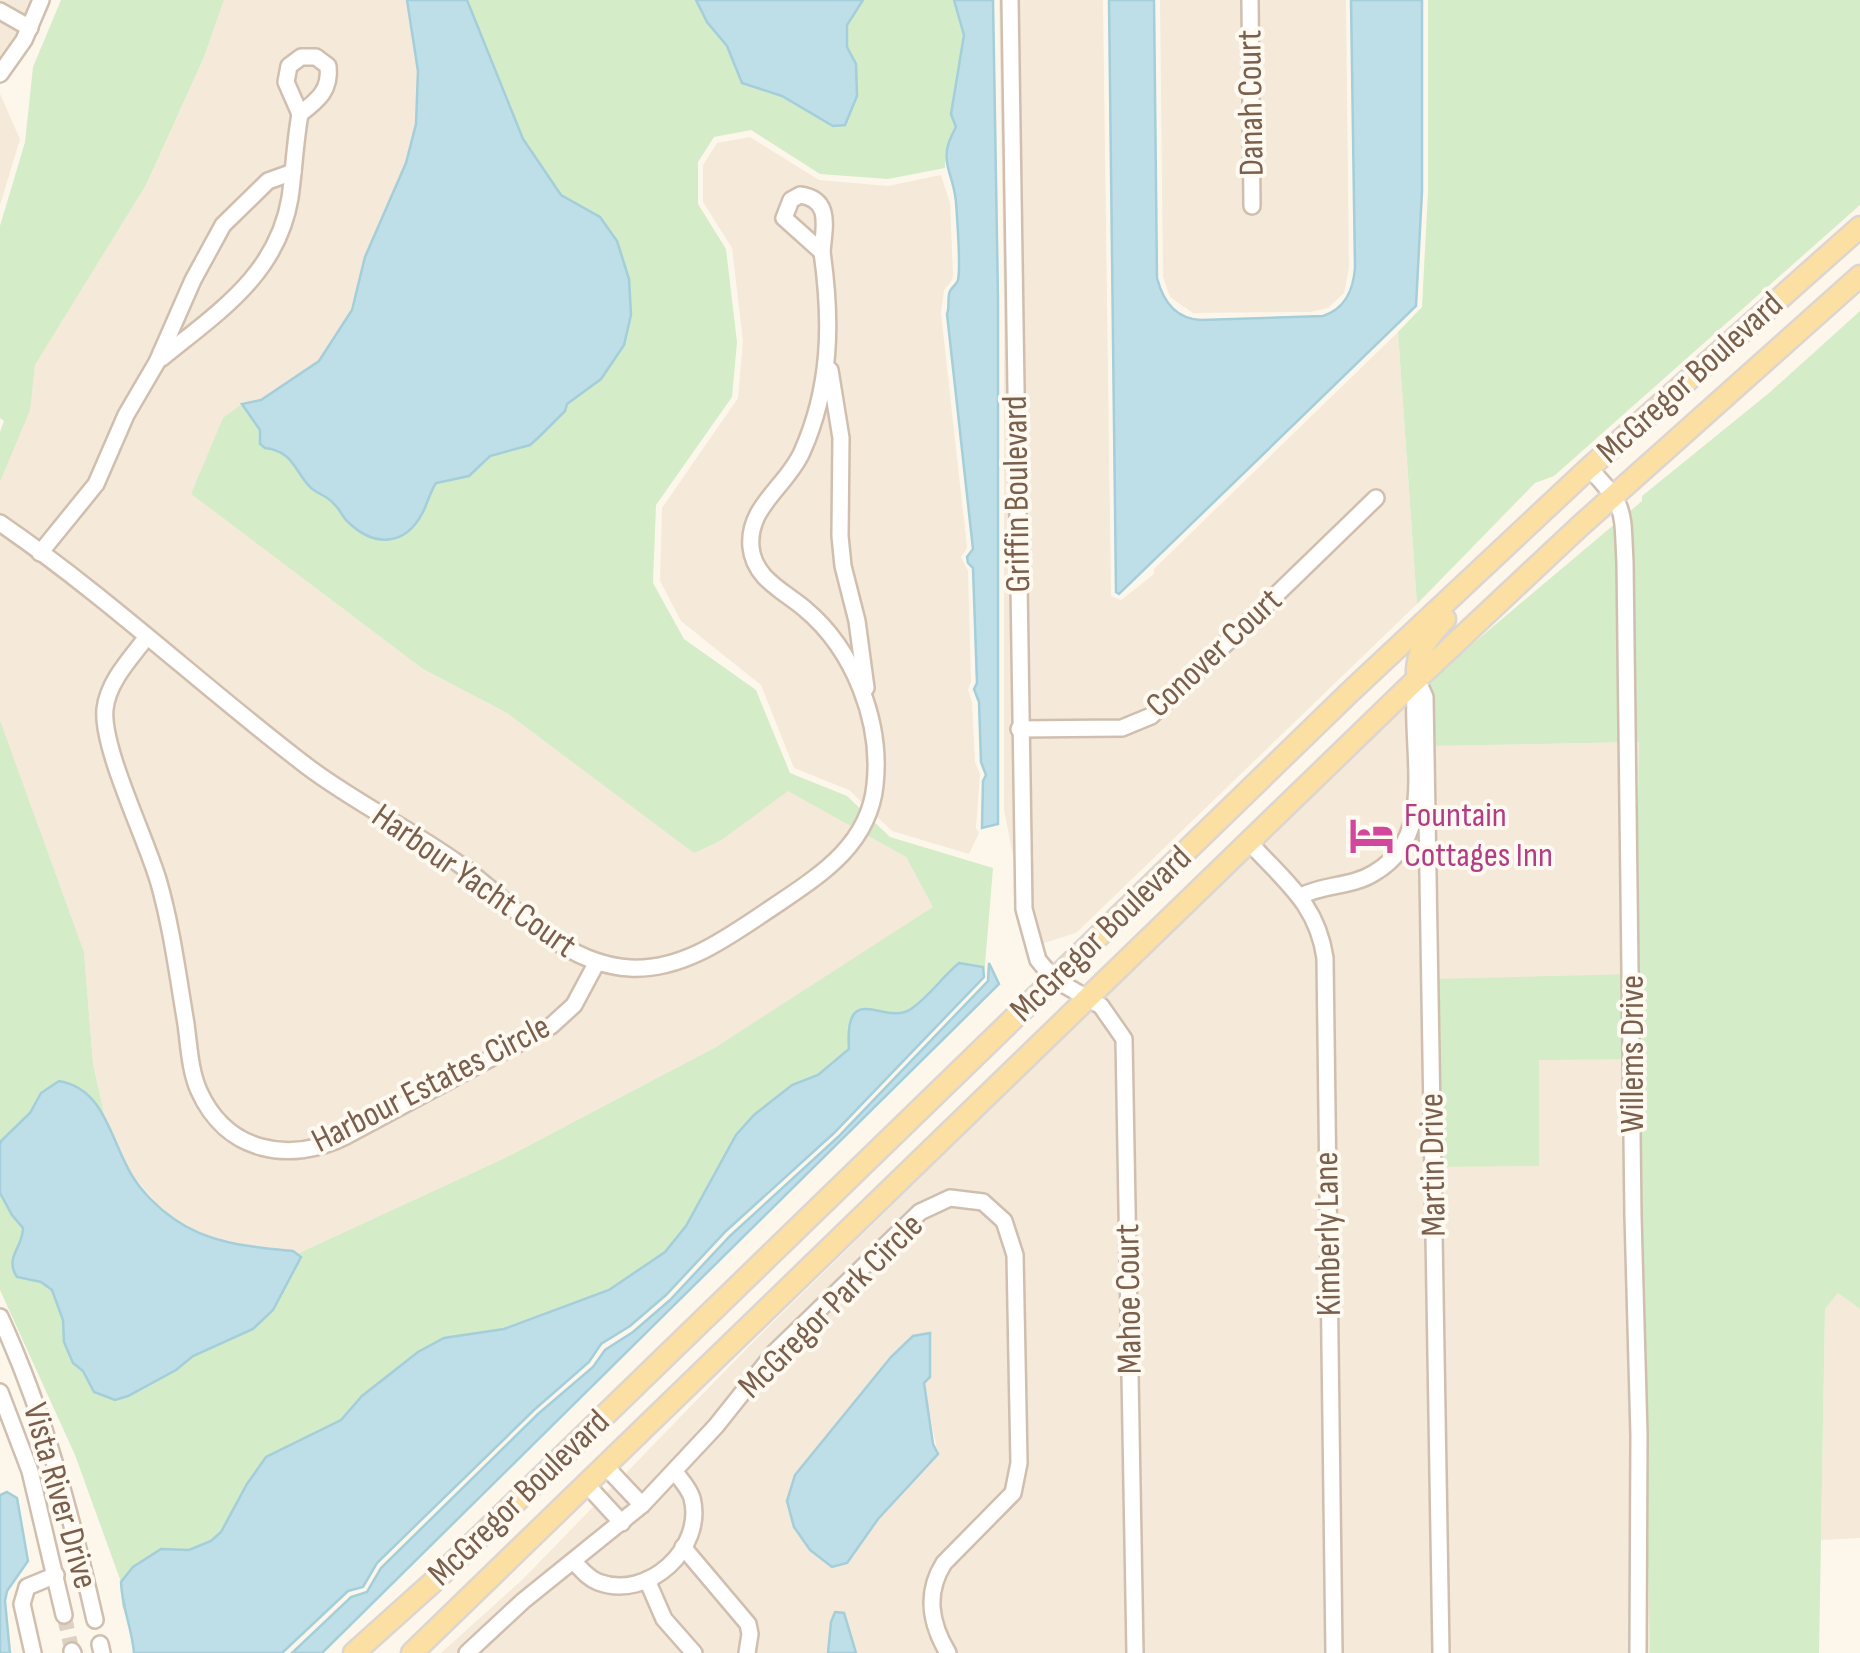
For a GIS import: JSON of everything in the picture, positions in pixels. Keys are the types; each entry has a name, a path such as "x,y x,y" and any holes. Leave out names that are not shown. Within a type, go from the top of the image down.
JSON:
{"main road":[{"name":"McGregor Boulevard","path":"354,1653 432,1582 1350,692 1589,468 1860,228"},
{"name":"McGregor Boulevard","path":"412,1653 1417,679 1860,276"},
{"path":"1417,679 1416,664 1425,641 1505,559 1514,538"}],"street":[{"path":"0,74 30,28 41,0"},
{"name":"Griffin Boulevard","path":"1010,0 1024,909 1038,960 1054,980"},
{"name":"Danah Court","path":"1250,0 1252,206"},
{"path":"0,11 30,28"},
{"path":"157,362 256,278 280,234 300,114"},
{"path":"40,553 96,484 136,395 157,362 223,225 268,180 293,172"},
{"name":"Harbour Yacht Court","path":"0,523 308,766 456,861 568,949 597,962 646,968 679,960 712,948 842,857 869,816 876,783 860,634 842,551 841,438 829,356 822,252"},
{"name":"Harbour Yacht Court","path":"829,356 816,414 801,456 756,514 751,551 768,582 806,610 826,631 867,697"},
{"path":"1589,468 1615,495"},
{"name":"Willems Drive","path":"1615,495 1622,512 1626,598 1639,1435 1638,1653"},
{"name":"Conover Court","path":"1020,729 1122,728 1150,716 1376,498"},
{"name":"Harbour Estates Circle","path":"146,638 109,692 105,724 165,902 197,1088 213,1114 241,1139 289,1152 318,1148 346,1136 551,1026 574,1004 597,962"},
{"path":"1300,896 1328,885 1362,880 1376,873 1406,846 1415,816 1412,704 1417,679"},
{"name":"Martin Drive","path":"1417,679 1425,698 1426,715 1441,1653"},
{"name":"Kimberly Lane","path":"1249,842 1300,896 1318,925 1326,973 1334,1653"},
{"name":"Mahoe Court","path":"1054,980 1101,1006 1124,1040 1134,1653"},
{"name":"McGregor Park Circle","path":"468,1653 498,1622 642,1505 675,1472 776,1352 920,1212 950,1198 967,1198 994,1210 1004,1221 1015,1255 1018,1478 1014,1492 1004,1504 944,1562 936,1576 933,1623 948,1653"},
{"name":"Vista River Drive","path":"0,1317 54,1454 95,1620"},
{"name":"Vista River Drive","path":"0,1392 30,1471 64,1615"},
{"path":"606,1467 642,1505"},
{"path":"574,1562 600,1583 626,1586 647,1580 668,1566 684,1547 694,1513 688,1489 675,1472"},
{"path":"587,1485 622,1523"},
{"path":"684,1547 748,1624 747,1653"},
{"path":"33,1653 22,1604 27,1587 56,1576"},
{"path":"647,1580 664,1619 694,1653"}],"shaded area":[{"path":"0,0 41,0 0,79"},
{"path":"224,0 407,0 419,106 406,163 365,257 347,322 319,361 261,400 242,404 191,494 423,669 507,713 694,852 720,841 787,790 906,857 934,908 716,1047 505,1158 299,1253 233,1244 197,1231 163,1211 131,1173 105,1118 93,1062 84,952 0,720 0,482 29,411 35,365 146,185 204,57"},
{"path":"999,0 1103,0 1111,596 1121,600 1154,574 1154,569 1398,332 1417,604 1076,933 1031,947 1004,810 1004,300"},
{"path":"1160,0 1346,0 1349,268 1344,293 1328,308 1310,312 1193,313 1170,297 1163,277"},
{"path":"0,94 20,139 0,205"},
{"path":"750,137 819,180 888,186 941,175 950,203 953,273 944,290 941,313 967,548 961,557 968,571 968,690 975,762 980,774 976,828 979,833 969,854 892,831 849,790 794,768 761,685 681,621 660,581 662,508 738,398 743,341 732,248 703,202 703,165 717,143"},
{"path":"1422,686 1433,746 1639,742 1635,975 1538,1059 1632,1059 1650,1653 856,1653 845,1614 831,1622 828,1653 441,1653 523,1579 758,1337","holes":["913,1336 938,1454 878,1519 847,1563 827,1441 861,1392"]},
{"path":"1838,1293 1860,1309 1860,1538 1821,1540 1825,1309"}],"green space":[{"path":"61,0 224,0 204,57 146,185 35,365 30,410 0,482 0,432 4,421 0,418 0,226 25,142 33,67"},
{"path":"407,0 954,0 964,35 956,76 956,127 945,154 945,168 888,179 820,174 751,130 714,137 698,162 698,204 726,249 737,342 732,397 656,505 653,583 684,639 756,690 790,773 847,796 890,837 993,868 984,977 834,1133 726,1231 666,1295 630,1326 601,1344 589,1362 534,1410 377,1563 366,1584 348,1591 282,1653 134,1653 133,1632 122,1606 121,1582 75,1455 0,1290 0,720 84,952 93,1063 105,1118 115,1142 139,1186 163,1211 196,1231 233,1244 299,1253 505,1158 716,1047 933,907 906,857 788,791 720,841 694,853 507,713 423,669 191,494 223,418 242,404 261,400 319,361 352,310 365,257 406,163 416,124 418,71"},
{"path":"1428,0 1860,0 1860,205 1554,476 1535,483 1417,604 1398,332 1422,307 1428,192"},
{"path":"1860,311 1860,1309 1838,1293 1825,1309 1819,1653 1650,1653 1632,1059 1539,1060 1539,1166 1429,1167 1434,979 1635,974 1639,742 1433,746 1425,684 1642,501 1642,496 1769,393"}],"water":[{"path":"407,0 467,0 523,139 561,195 600,217 617,241 629,279 631,315 624,345 601,379 567,404 565,411 539,437 530,445 490,456 469,476 436,483 416,524 388,540 358,530 331,501 309,486 287,457 260,444 260,430 242,404 261,400 319,361 352,310 365,257 406,163 416,124 418,71"},
{"path":"696,0 863,0 847,25 847,47 856,64 857,96 845,125 833,126 782,96 742,83 727,46 707,22"},
{"path":"954,0 993,0 998,300 998,824 982,828 986,775 981,762 979,702 974,689 977,683 973,568 967,557 973,549 947,314 959,264 956,202 946,157 956,127 951,114 964,35"},
{"path":"1109,0 1154,0 1157,278 1172,307 1184,316 1201,320 1323,316 1337,309 1346,298 1355,268 1351,0 1422,0 1422,191 1416,306 1119,594 1116,592"},
{"path":"959,963 983,967 984,977 834,1133 726,1231 666,1295 630,1326 601,1344 589,1362 534,1410 377,1563 363,1587 348,1591 282,1653 134,1653 121,1582 133,1567 161,1549 189,1550 211,1541 221,1532 266,1457 341,1420 362,1396 418,1352 444,1338 504,1329 609,1290 665,1252 686,1226 736,1135 754,1115 792,1085 818,1075 849,1049 853,1015 868,1009 901,1013 911,1009"},
{"path":"989,963 999,984 322,1653 292,1653 351,1597 367,1592 381,1568 538,1414 593,1367 605,1350 670,1300 730,1236 838,1137 988,981"},
{"path":"59,1081 87,1094 104,1117 135,1180 174,1219 216,1239 293,1251 301,1257 273,1310 253,1329 193,1356 176,1370 115,1400 94,1392 83,1371 73,1363 52,1290 41,1282 17,1277 12,1264 23,1228 0,1193 1,1141 30,1113 41,1093"},
{"path":"930,1333 930,1377 924,1383 938,1454 878,1519 847,1563 832,1567 810,1550 794,1527 787,1501 795,1475 891,1357 913,1336"},
{"path":"7,1492 17,1498 28,1561 7,1591 10,1653 0,1653 0,1495"},
{"path":"835,1612 844,1613 856,1653 828,1653"}],"tunnel":[{"path":"64,1615 72,1651"}],"place":[{"name":"Fountain Cottages Inn","path":"1371,835"}]}
